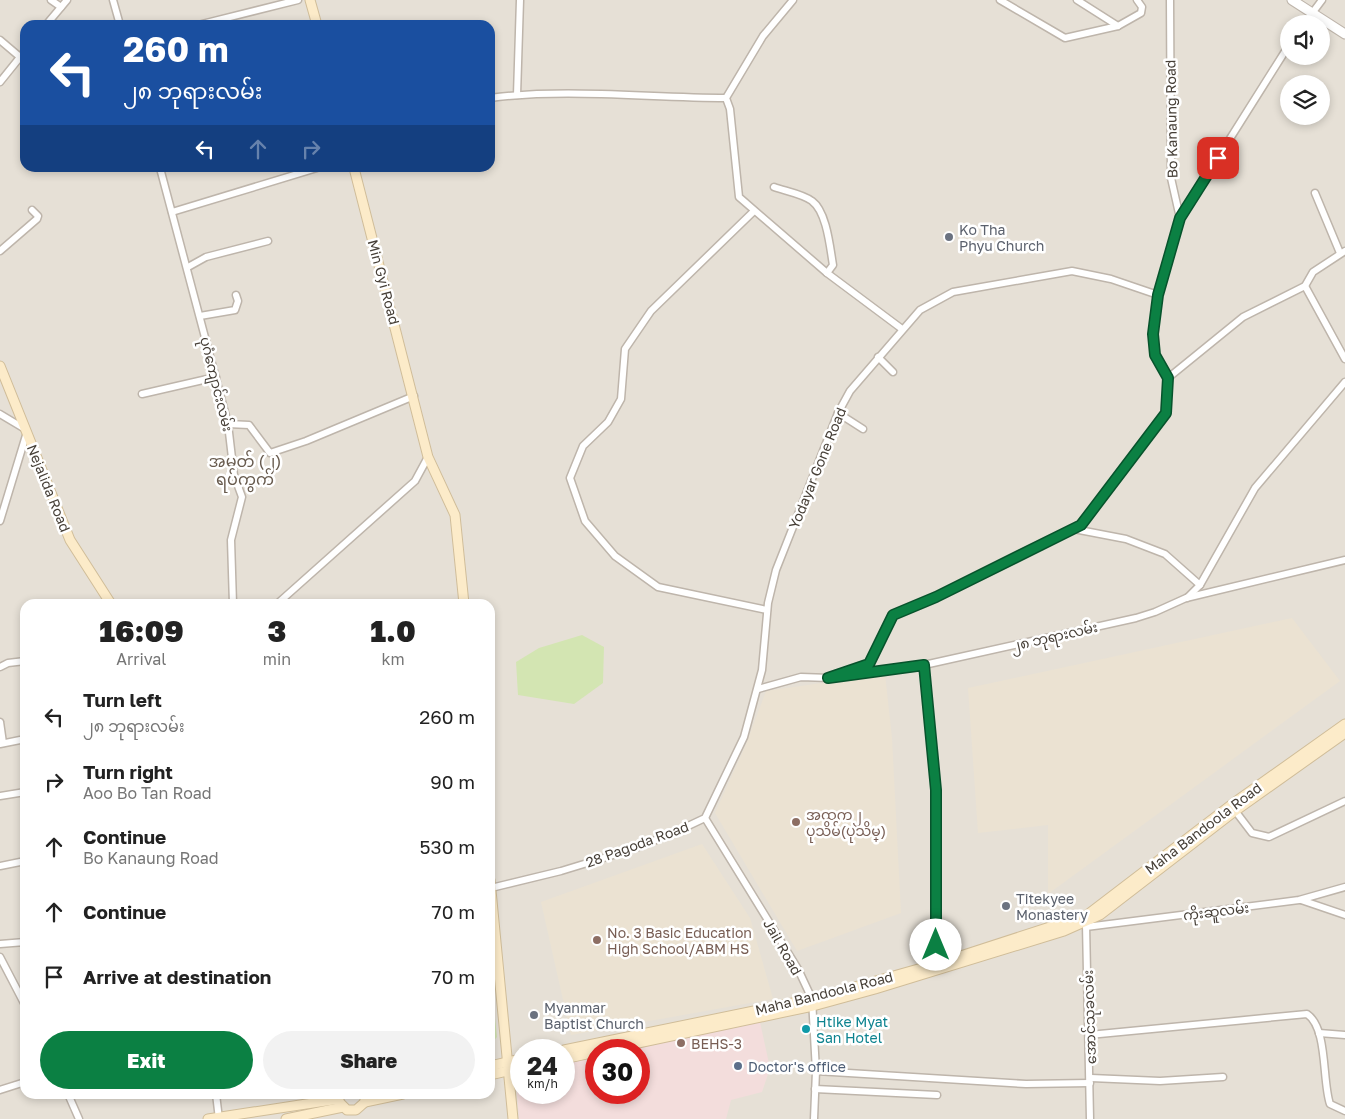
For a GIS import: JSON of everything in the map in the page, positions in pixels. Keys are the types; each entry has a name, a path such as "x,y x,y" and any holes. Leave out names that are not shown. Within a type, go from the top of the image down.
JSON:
{"main road":[{"path":"310,0 316,20"},
{"name":"Min Gyi Road","path":"355,172 414,396 428,457 454,515 463,599"},
{"name":"Nejalida Road","path":"0,366 70,540 108,599"},
{"name":"Maha Bandoola Road","path":"650,1040 812,1002 945,968 1086,922 1345,724"},
{"name":"Maha Bandoola Road","path":"1233,808 1345,733"},
{"name":"Maha Bandoola Road","path":"575,1048 812,1002 936,964 1086,922"},
{"path":"495,932 513,1119"},
{"path":"495,1066 509,1066"},
{"path":"495,1073 509,1066"},
{"path":"286,1119 382,1099"},
{"path":"208,1119 353,1106"}],"street":[{"path":"51,0 61,7"},
{"path":"50,20 67,0"},
{"path":"113,0 119,20"},
{"path":"218,20 298,0"},
{"path":"517,94 520,0"},
{"path":"726,98 763,36 793,0"},
{"path":"1000,0 1065,38 1118,26 1141,13 1142,7 1137,0"},
{"path":"1077,0 1118,26"},
{"name":"Bo Kanaung Road","path":"1168,378 1155,355 1153,334 1158,295 1180,218 1171,178 1170,0"},
{"path":"1292,0 1345,34"},
{"path":"1312,13 1322,0"},
{"path":"0,40 20,58 0,82"},
{"path":"1180,218 1280,59"},
{"path":"495,97 517,94 726,98"},
{"path":"726,98 730,109 739,197 827,274 902,329"},
{"name":"ပုဂံကျောင်းလမ်း","path":"161,172 188,267 228,424 234,475 242,497 231,540 233,599"},
{"path":"172,212 304,172"},
{"path":"774,187 812,201 821,213 828,234 833,265 827,274"},
{"path":"828,678 869,664 893,615 936,597 1081,525 1166,413 1168,378 1243,317 1305,286 1313,272 1343,252 1315,193"},
{"path":"0,251 37,219 38,216 32,210"},
{"path":"754,211 651,312 625,349 621,399 608,422 584,446 570,478 585,520 615,556 658,587 767,610"},
{"path":"188,267 206,256 268,241"},
{"name":"Yodayar Gone Road","path":"758,688 762,670 767,610 776,570 838,413 850,391 920,310 953,292 1072,271 1111,279 1158,295"},
{"path":"1305,286 1345,359"},
{"path":"200,316 235,310 238,301 236,295"},
{"path":"878,357 893,372"},
{"path":"142,394 216,377"},
{"path":"1186,598 1200,585 1254,488 1345,382"},
{"path":"228,424 249,425 270,453 306,441 414,396"},
{"path":"838,413 863,429"},
{"path":"0,414 26,431 0,521"},
{"path":"283,599 415,481 428,457"},
{"path":"1074,529 1126,539 1165,554 1200,585"},
{"name":"၂၈ ဘုရားလမ်း","path":"758,688 801,677 828,678 924,665 1136,618 1186,598 1345,560"},
{"path":"0,667 8,662 20,661"},
{"path":"924,665 936,790 936,964"},
{"name":"28 Pagoda Road","path":"495,883 561,871 633,849 706,818 744,737 758,688"},
{"path":"0,722 1,744 20,740"},
{"path":"0,796 20,793"},
{"path":"1233,808 1252,832 1269,836 1345,801"},
{"name":"Jail Road","path":"706,818 798,969 812,1002 816,1071 814,1119"},
{"path":"0,866 20,862"},
{"name":"ကိုးဆူလမ်း","path":"1086,922 1299,900 1345,887"},
{"path":"1299,900 1345,915"},
{"name":"အောင်သုခလမ်း","path":"1086,922 1090,1119"},
{"path":"0,944 20,942"},
{"path":"0,957 20,995"},
{"path":"1089,1035 1307,1014 1312,1018 1319,1033 1328,1098 1336,1108 1345,1111"},
{"path":"1319,1033 1345,1034"},
{"path":"816,1071 1026,1084 1090,1080 1160,1081 1223,1077"},
{"path":"0,1090 20,1084"},
{"path":"815,1090 937,1095"},
{"path":"70,1099 79,1119"},
{"path":"217,1099 219,1118"}],"shaded area":[{"path":"0,0 1345,0 1345,1119 0,1119"},
{"path":"1292,618 1340,681 1048,894 1048,825 978,833 968,688"},
{"path":"885,674 892,738 901,913 797,951 715,813 745,747 766,691"},
{"path":"702,844 750,918 773,999 571,1035 541,902"},
{"path":"760,1022 770,1068 762,1092 731,1100 726,1119 519,1119 518,1104 575,1104 575,1059 585,1056 585,1104 650,1104 650,1044"}],"green space":[{"path":"582,635 604,647 603,683 574,704 518,695 516,662 539,648"},
{"path":"495,1018 497,1037 495,1039"}],"place":[{"name":"Ko Tha Phyu Church","path":"949,237"},
{"name":"အထက၂ ပုသိမ်(ပုသိမ္)","path":"796,822"},
{"name":"Titekyee Monastery","path":"1006,906"},
{"name":"No. 3 Basic Education High School/ABM HS","path":"597,940"},
{"name":"Myanmar Baptist Church","path":"534,1015"},
{"name":"Htike Myat San Hotel","path":"806,1029"},
{"name":"BEHS-3","path":"681,1043"},
{"name":"Doctor's office","path":"738,1066"}],"district":[{"name":"အမှတ် (၂) ရပ်ကွက်","path":"245,470"}],"route":[{"path":"936,945 936,790 924,665 828,678 869,664 893,615 936,597 1081,525 1166,413 1168,378 1155,355 1153,334 1158,295 1180,218 1218,158"}]}
